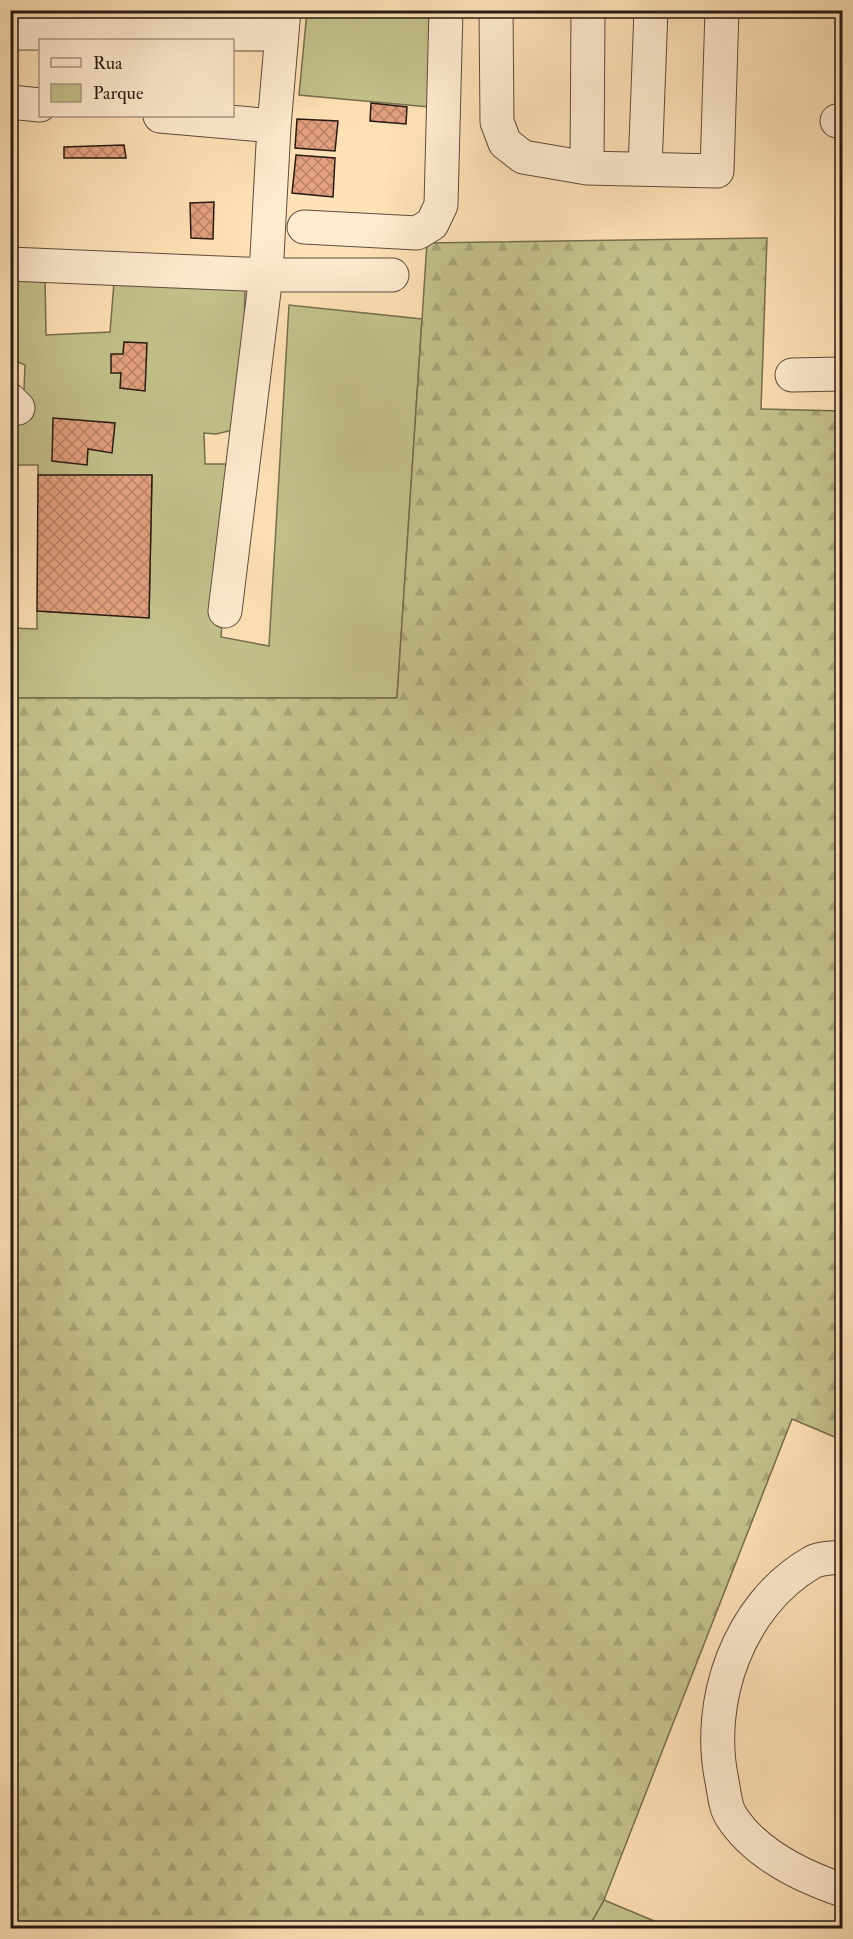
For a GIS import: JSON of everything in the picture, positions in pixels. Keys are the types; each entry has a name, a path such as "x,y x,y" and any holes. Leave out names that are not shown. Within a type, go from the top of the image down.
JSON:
{"lane":[{"path":"304,227 417,234 432,224 441,205 446,10"},
{"path":"496,10 497,122 505,143 523,158 587,168 717,171 722,10"},
{"path":"587,168 588,10"},
{"path":"645,169 651,10"},
{"path":"10,33 283,22 274,126 266,275 225,611"},
{"path":"10,102 39,105"},
{"path":"171,117 274,126"},
{"path":"10,264 266,275 392,275"},
{"path":"792,375 843,374"},
{"path":"843,1557 813,1562 774,1593 741,1640 722,1688 717,1758 729,1815 760,1851 823,1883 843,1890"}],"green space":[{"path":"11,10 234,11 154,20 11,14"},
{"path":"307,11 441,11 429,107 299,95"},
{"path":"767,238 761,409 842,411 842,1440 792,1419 604,1900 588,1928 11,1928 10,698 397,698 427,243"},
{"path":"45,278 46,335 110,332 114,282 245,290 242,428 216,434 204,433 205,464 230,464 233,488 221,637 269,646 289,305 422,319 397,698 11,698 11,628 37,629 37,611 149,617 152,476 38,475 38,465 11,465 10,413 23,415 25,365 11,359 11,280"},
{"path":"604,1900 671,1928 588,1928"}],"building":[{"path":"371,103 407,107 406,124 370,121"},
{"path":"297,119 338,121 335,151 295,148"},
{"path":"124,145 126,158 64,158 64,147"},
{"path":"296,155 335,158 333,197 292,193"},
{"path":"214,202 213,239 191,238 190,203"},
{"path":"124,342 147,343 145,391 120,388 121,373 111,373 111,354 123,354"},
{"path":"53,418 115,423 112,453 88,449 87,465 52,461"},
{"path":"38,475 152,475 149,618 37,611"}]}
